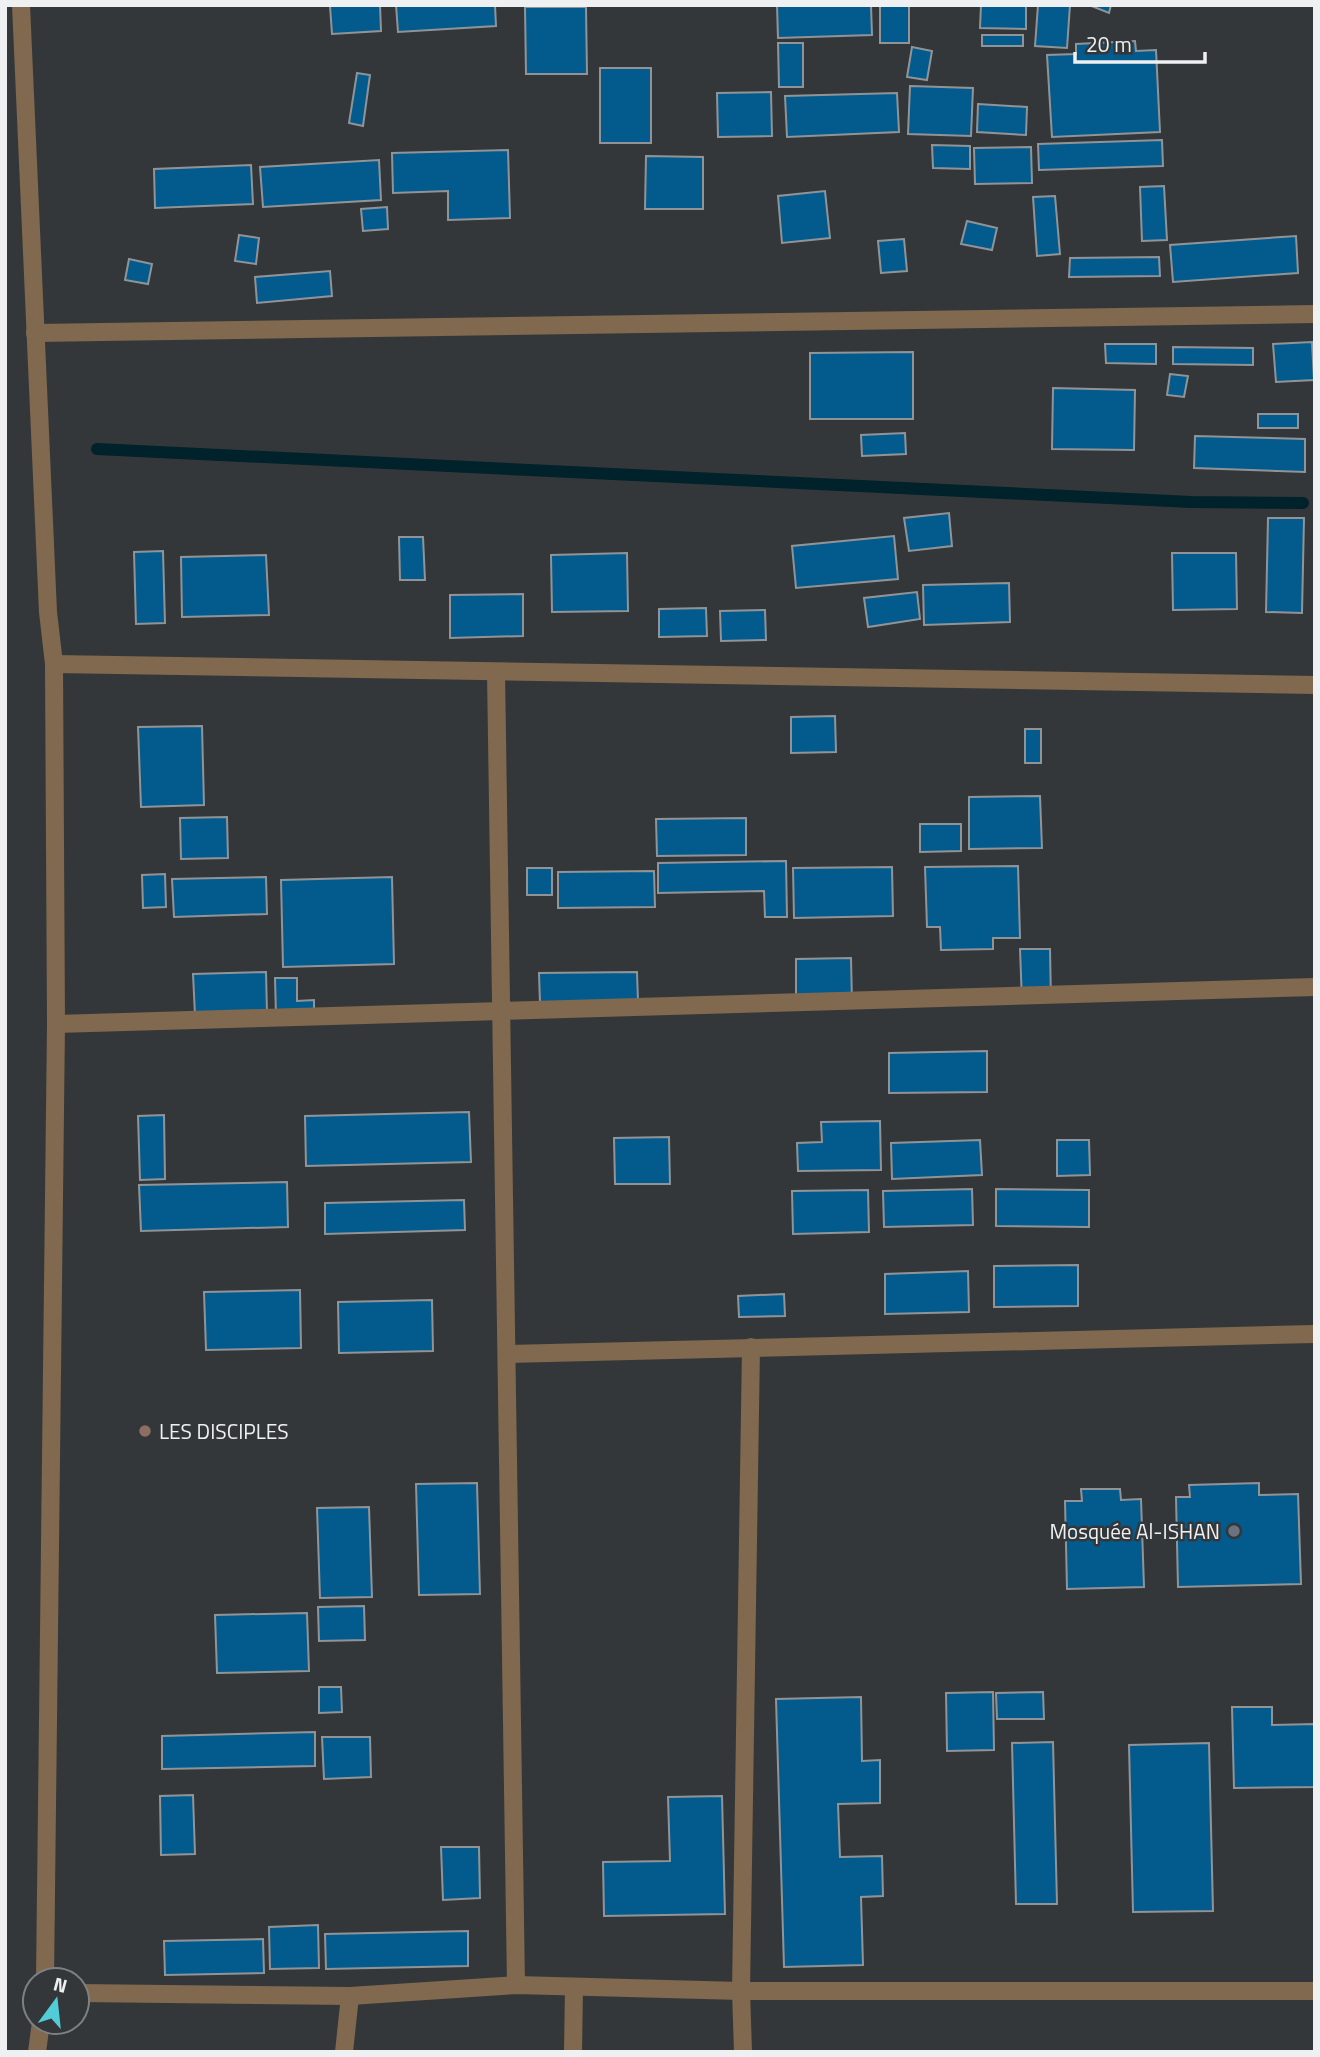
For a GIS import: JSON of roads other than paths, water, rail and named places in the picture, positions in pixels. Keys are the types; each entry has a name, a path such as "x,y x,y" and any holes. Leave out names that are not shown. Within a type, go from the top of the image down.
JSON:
{"street":[{"path":"21,5 48,612 54,664 56,1024 45,1966"},
{"path":"35,333 1315,314"},
{"path":"54,664 1315,685"},
{"path":"496,672 499,1011 508,1354 516,1985"},
{"path":"56,1024 1315,987"},
{"path":"508,1354 1315,1334"},
{"path":"743,2052 741,1992 751,1347"},
{"path":"91,1993 350,1996 516,1985 741,1992 1315,1991"},
{"path":"573,1987 573,2052"},
{"path":"344,2052 350,1996"}],"waterway":[{"path":"97,449 1191,502 1303,503"}],"place":[{"name":"LES DISCIPLES","path":"145,1431"},
{"name":"Mosquée Al-ISHAN","path":"1234,1531"}]}
